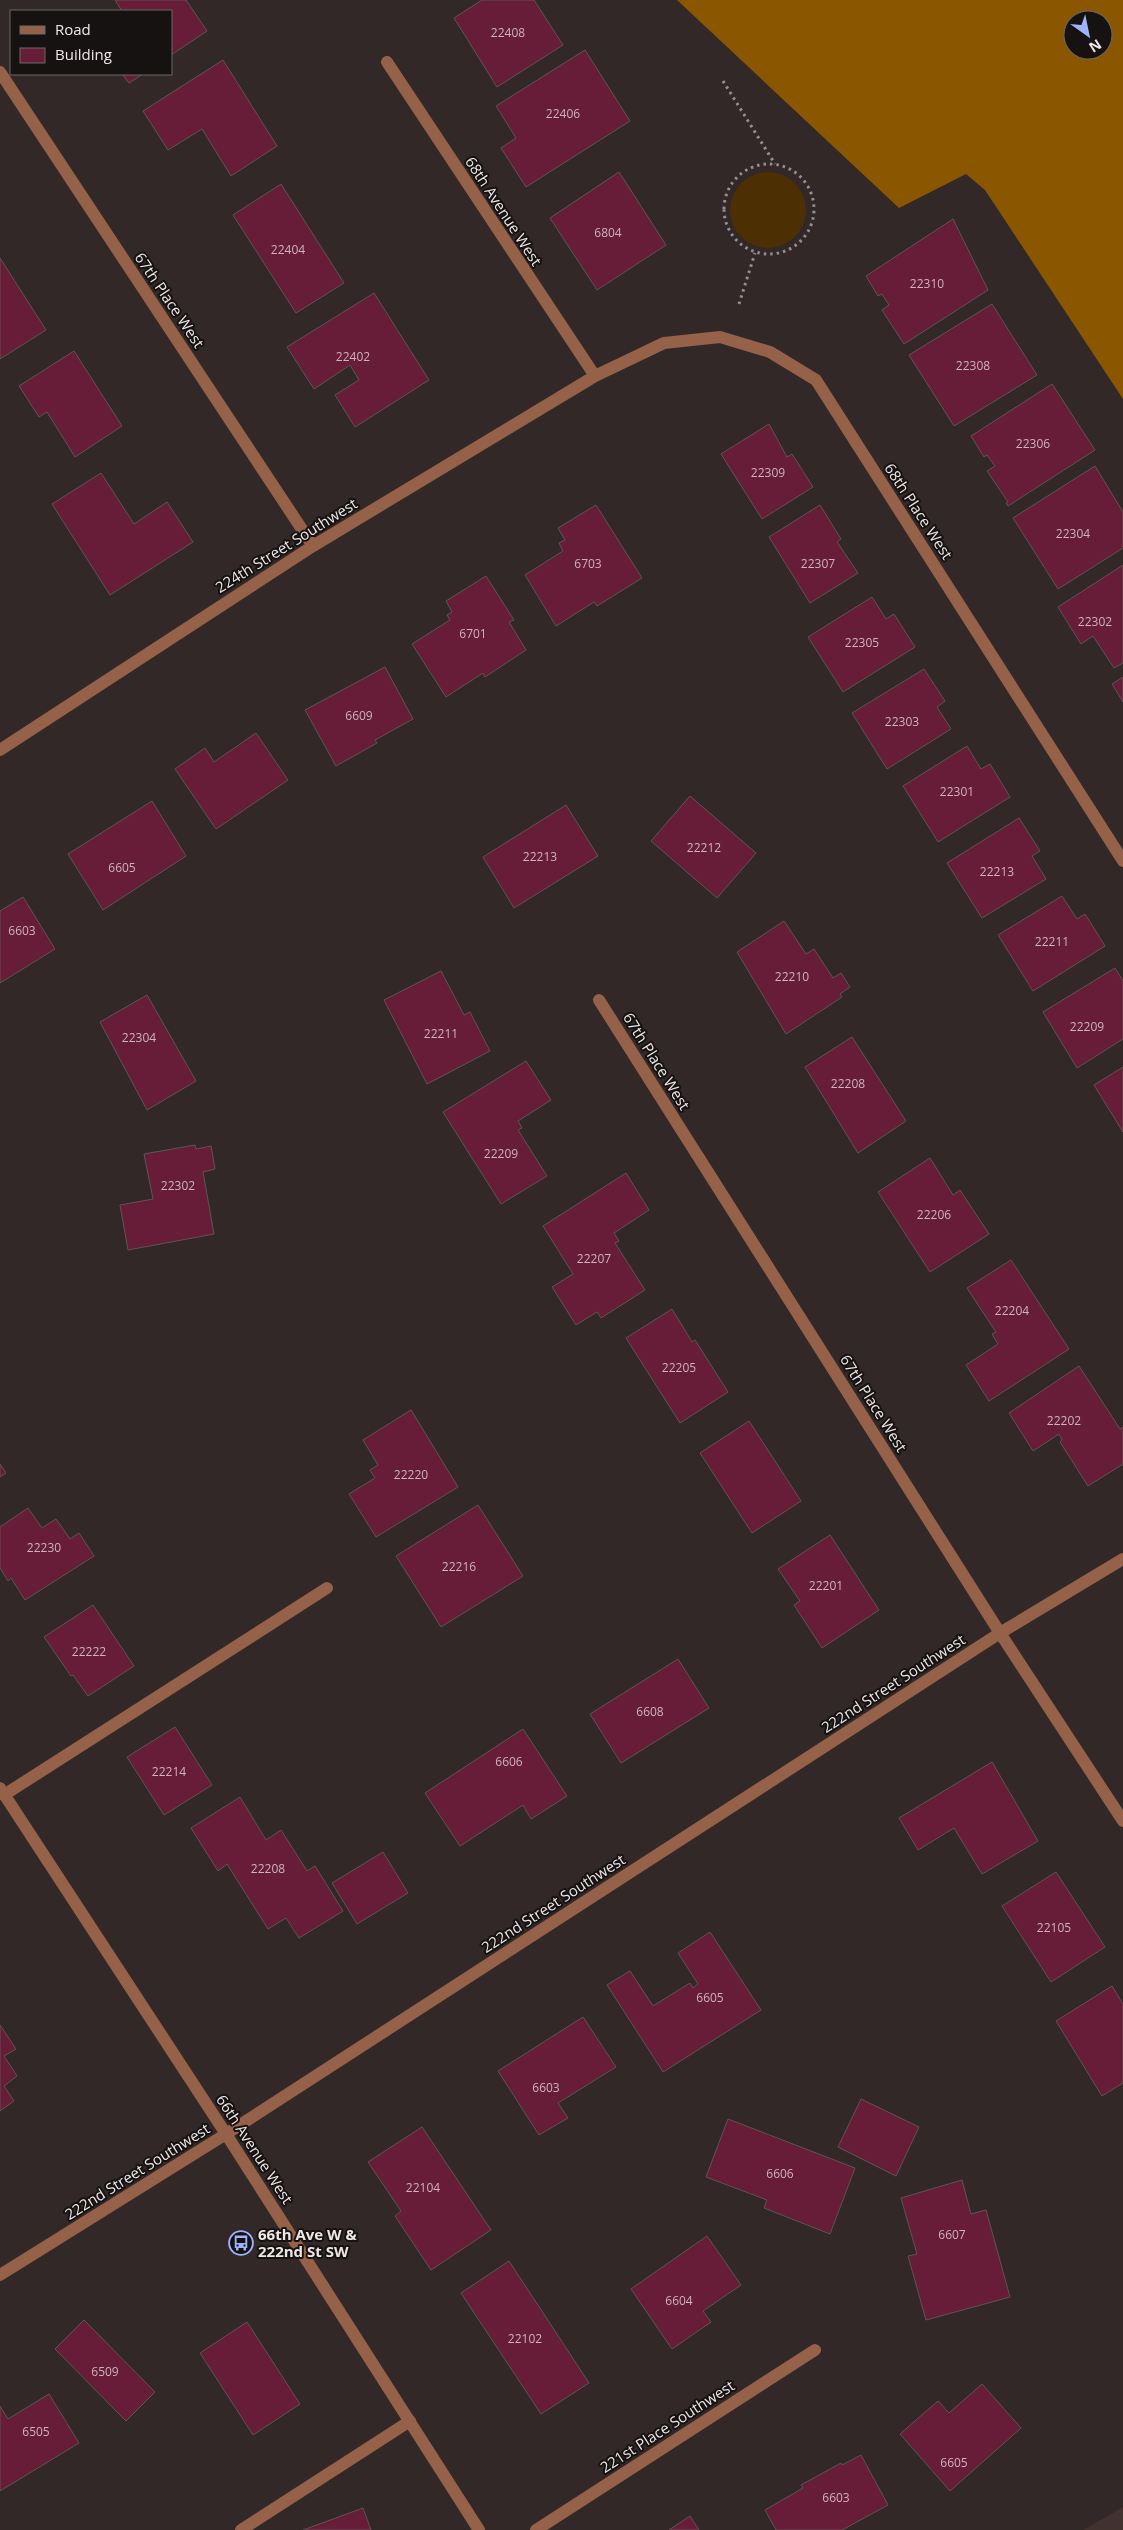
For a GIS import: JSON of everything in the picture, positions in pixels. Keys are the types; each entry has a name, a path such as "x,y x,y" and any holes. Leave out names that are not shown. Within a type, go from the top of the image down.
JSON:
{"street":[{"name":"68th Avenue West","path":"387,62 595,376"},
{"name":"67th Place West","path":"0,72 313,546"},
{"name":"68th Place West","path":"595,376 664,343 720,337 770,352 816,380 1123,861"},
{"name":"224th Street Southwest","path":"0,750 313,546 595,376"},
{"name":"67th Place West","path":"600,1000 1000,1633 1123,1821"},
{"name":"222nd Street Southwest","path":"0,2275 226,2134 1000,1633 1123,1559"},
{"path":"2,1791 327,1588"},
{"name":"66th Avenue West","path":"2,1791 226,2134 479,2530"},
{"name":"221st Place Southwest","path":"536,2530 815,2350"},
{"path":"240,2530 410,2421"}],"path":[{"path":"723,81 775,165"},
{"path":"765,164 775,165 795,172 805,181 812,194 814,208 812,222 806,235 796,246 784,252 770,255 756,253 742,246 731,235 724,220 723,205 728,190 737,177 750,168 765,164"},
{"path":"739,304 756,253"}],"shaded area":[{"path":"677,0 1123,0 1123,399 985,190 966,174 899,208"},
{"path":"761,172 775,172 789,178 800,189 804,195 806,210 804,225 795,237 783,246 761,248 747,242 736,231 730,217 730,203 736,189 747,178"},
{"path":"1123,2507 1123,2530 1083,2530"}],"building":[{"path":"115,0 186,0 207,31 172,54 172,10 121,10"},
{"path":"482,0 534,0 563,45 497,87 454,18"},
{"path":"585,50 630,121 526,187 501,148 516,138 496,106"},
{"path":"223,60 277,146 231,176 202,129 168,150 143,111"},
{"path":"123,75 141,75 129,83"},
{"path":"619,172 666,245 597,290 550,218"},
{"path":"281,184 344,283 296,313 233,215"},
{"path":"953,219 988,290 904,344 882,310 889,305 882,294 878,296 866,276"},
{"path":"0,258 46,330 0,359"},
{"path":"374,293 429,380 355,427 335,395 359,380 350,365 314,389 287,347"},
{"path":"992,304 1037,375 954,426 909,355"},
{"path":"74,351 122,426 75,457 47,412 39,417 19,386"},
{"path":"1052,384 1095,450 1008,506 1006,503 1008,502 987,471 995,466 987,455 984,457 971,436"},
{"path":"769,424 787,457 792,454 813,487 762,519 721,454"},
{"path":"1095,466 1123,512 1123,548 1058,589 1013,518"},
{"path":"101,473 134,524 167,502 193,542 110,595 52,504"},
{"path":"596,505 642,578 597,606 594,602 556,626 525,575 563,551 559,543 565,540 558,528"},
{"path":"820,505 841,539 837,542 858,573 810,603 769,537"},
{"path":"1123,565 1123,663 1114,668 1093,636 1081,644 1058,607"},
{"path":"486,576 514,620 509,622 526,650 485,677 483,673 446,697 412,644 450,620 447,615 452,612 446,601"},
{"path":"872,597 886,619 894,614 915,647 843,692 808,637"},
{"path":"385,667 413,719 375,740 377,743 336,766 305,710"},
{"path":"924,669 945,701 937,707 951,729 887,769 852,713"},
{"path":"1123,677 1123,702 1112,684"},
{"path":"256,733 288,780 216,829 175,769 205,748 214,762"},
{"path":"967,746 981,769 990,764 1010,797 938,842 903,786"},
{"path":"690,796 756,853 717,898 651,841"},
{"path":"152,801 186,856 103,910 68,854"},
{"path":"566,805 598,856 514,908 483,857"},
{"path":"1019,818 1040,851 1032,856 1046,879 982,918 947,863"},
{"path":"1062,896 1077,919 1085,914 1105,946 1033,991 998,935"},
{"path":"23,897 55,949 0,983 0,911"},
{"path":"784,921 806,954 814,949 833,978 841,973 850,987 840,994 842,997 786,1034 737,952"},
{"path":"1115,968 1123,981 1123,1039 1077,1068 1043,1012"},
{"path":"441,971 464,1015 470,1012 490,1051 427,1084 384,1000"},
{"path":"147,995 196,1081 147,1110 100,1022"},
{"path":"852,1037 906,1121 858,1153 805,1067"},
{"path":"526,1061 551,1100 518,1121 522,1128 518,1130 547,1176 501,1204 443,1112"},
{"path":"1123,1067 1123,1132 1094,1085"},
{"path":"195,1145 196,1149 211,1146 215,1169 203,1172 214,1234 128,1250 120,1205 153,1199 144,1154"},
{"path":"930,1158 953,1195 960,1190 989,1234 930,1272 878,1192"},
{"path":"626,1173 649,1210 614,1233 619,1241 615,1243 645,1290 601,1318 597,1312 576,1325 552,1287 573,1274 543,1226"},
{"path":"1011,1260 1069,1349 989,1401 966,1365 998,1344 992,1334 996,1332 967,1288"},
{"path":"672,1309 692,1342 695,1340 728,1392 680,1423 626,1338"},
{"path":"1079,1366 1120,1429 1123,1427 1123,1464 1088,1486 1060,1442 1062,1440 1059,1434 1033,1451 1009,1413"},
{"path":"411,1410 458,1487 376,1537 349,1494 375,1478 370,1470 378,1465 363,1440"},
{"path":"749,1421 801,1501 752,1533 700,1453"},
{"path":"0,1464 6,1473 0,1477"},
{"path":"478,1505 523,1576 441,1627 396,1556"},
{"path":"28,1508 42,1528 56,1519 70,1539 79,1533 94,1556 25,1600 11,1578 8,1581 0,1568 0,1527"},
{"path":"830,1535 879,1610 822,1648 794,1605 800,1601 778,1569"},
{"path":"93,1605 134,1666 88,1696 73,1675 71,1676 44,1637"},
{"path":"678,1659 709,1708 621,1763 590,1714"},
{"path":"175,1727 212,1785 164,1815 127,1757"},
{"path":"523,1729 567,1796 531,1819 523,1805 460,1846 425,1793"},
{"path":"992,1762 1038,1841 982,1874 954,1828 918,1850 899,1818"},
{"path":"240,1797 266,1840 281,1830 307,1871 315,1866 343,1911 299,1938 286,1918 268,1929 227,1864 218,1871 191,1828"},
{"path":"383,1852 408,1893 357,1924 332,1883"},
{"path":"1056,1872 1105,1947 1051,1982 1002,1906"},
{"path":"710,1932 761,2010 663,2072 607,1985 630,1971 653,2006 690,1983 693,1988 698,1984 678,1953"},
{"path":"1112,1986 1123,2004 1123,2083 1102,2096 1056,2021"},
{"path":"583,2017 616,2067 558,2103 568,2118 539,2135 498,2071"},
{"path":"0,2025 16,2049 4,2056 17,2076 4,2086 14,2101 0,2111"},
{"path":"861,2099 919,2127 896,2176 838,2147"},
{"path":"728,2119 855,2168 830,2234 764,2208 767,2200 706,2177"},
{"path":"422,2127 491,2230 431,2270 395,2216 401,2211 368,2162"},
{"path":"962,2180 971,2214 986,2210 1010,2297 926,2320 908,2256 917,2254 901,2198"},
{"path":"707,2236 741,2285 703,2311 711,2322 672,2349 631,2289"},
{"path":"509,2261 589,2383 541,2414 461,2293"},
{"path":"84,2320 155,2392 126,2421 55,2349"},
{"path":"247,2322 300,2404 253,2435 200,2353"},
{"path":"982,2384 1021,2428 950,2491 900,2434 938,2401 949,2413"},
{"path":"49,2394 79,2443 0,2491 0,2406 8,2419"},
{"path":"861,2455 888,2505 842,2530 776,2530 765,2510 803,2488 801,2485 841,2463 842,2465"},
{"path":"363,2508 371,2530 303,2530"},
{"path":"690,2516 699,2530 669,2530"}],"place":[{"name":"66th Ave W & 222nd St SW","path":"241,2243"}]}
